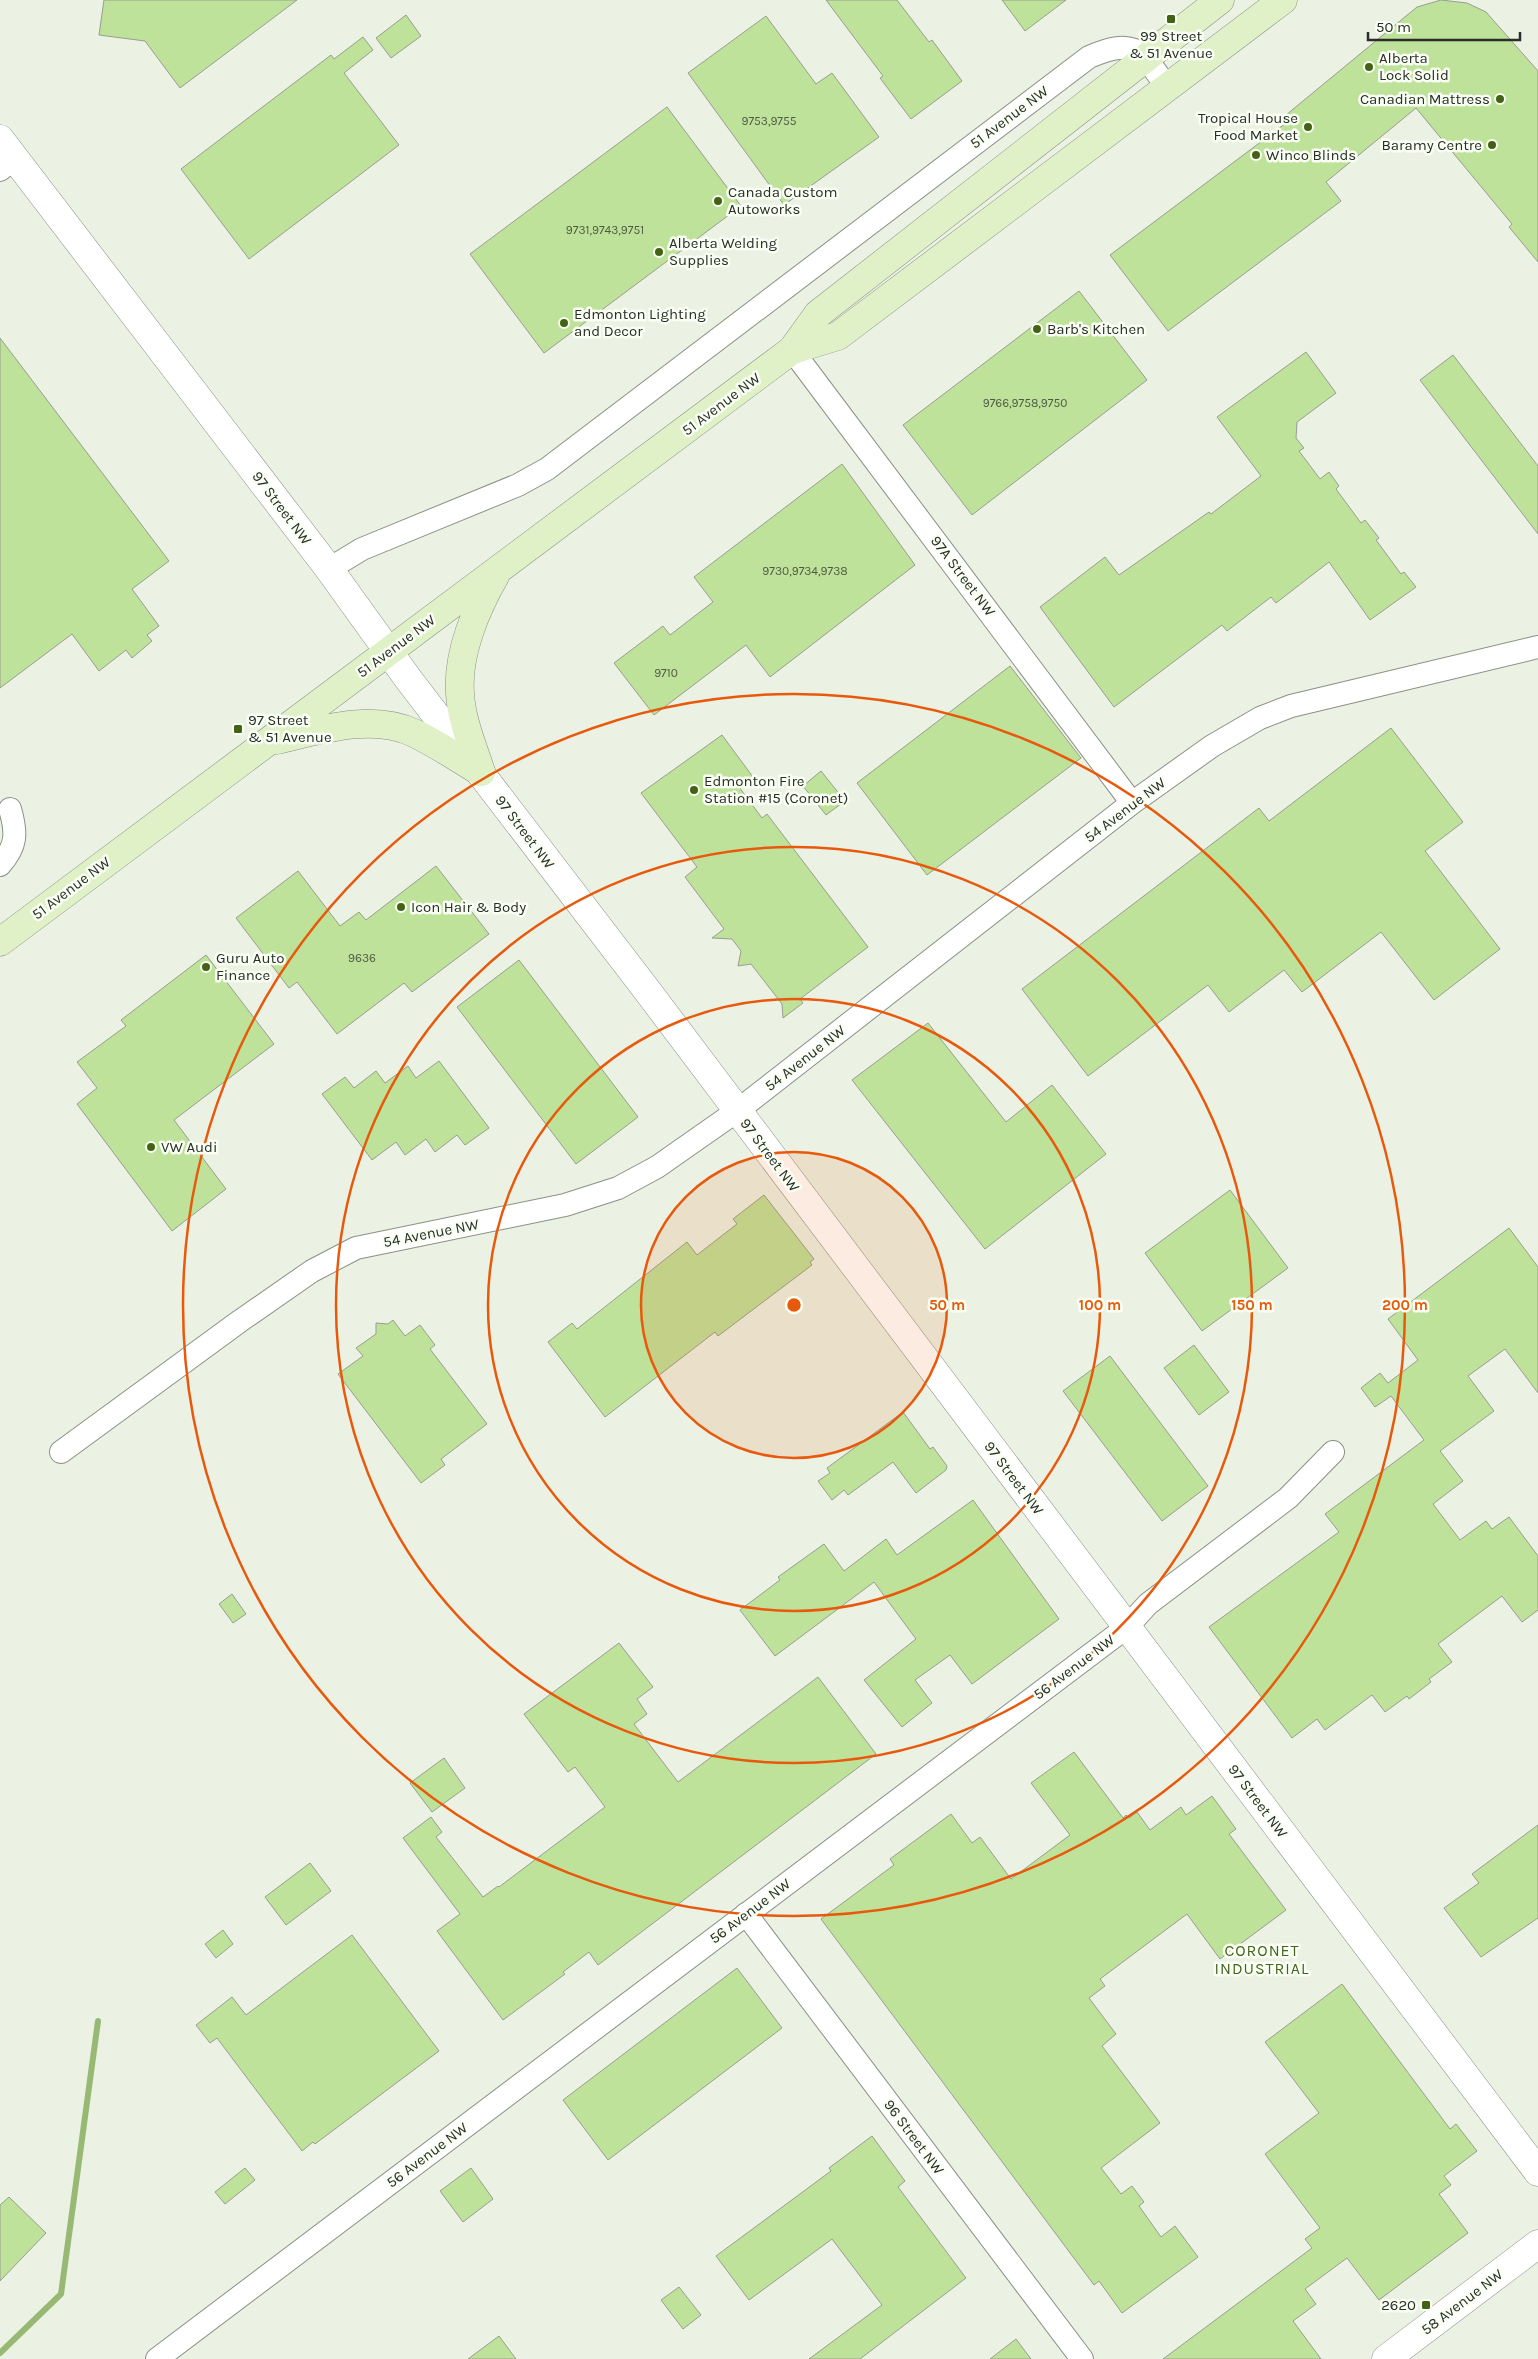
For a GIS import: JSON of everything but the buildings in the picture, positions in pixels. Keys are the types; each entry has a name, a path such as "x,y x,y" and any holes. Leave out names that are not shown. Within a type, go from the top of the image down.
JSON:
{"main road":[{"name":"51 Avenue NW","path":"0,942 792,350 818,314 1220,0"},
{"name":"51 Avenue NW","path":"792,350 838,336 1283,0"},
{"path":"481,772 461,703 461,666 485,593 499,569"},
{"path":"268,742 352,724 382,726 413,732 481,772"}],"street":[{"name":"51 Avenue NW","path":"328,569 362,549 518,485 547,469 1089,58 1112,47 1132,48 1146,57"},
{"path":"1146,57 1167,88"},
{"name":"97 Street NW","path":"5,156 328,569 1538,2172"},
{"name":"97A Street NW","path":"792,350 1132,804"},
{"name":"54 Avenue NW","path":"61,1452 240,1321 312,1271 356,1248 565,1205 618,1188 657,1167 737,1111 1132,804 1212,746 1260,718 1291,706 1538,647"},
{"path":"0,865 11,853 16,829 10,809"},
{"name":"56 Avenue NW","path":"157,2359 1127,1627 1148,1604 1288,1498 1333,1452"},
{"name":"96 Street NW","path":"746,1914 1082,2359"},
{"name":"58 Avenue NW","path":"1386,2359 1538,2244"}],"waterway":[{"path":"0,2353 61,2294 98,2021"}],"place":[{"name":"99 Street & 51 Avenue","path":"1171,19"},
{"name":"Alberta Lock Solid","path":"1369,67"},
{"name":"Canadian Mattress","path":"1500,99"},
{"name":"Tropical House Food Market","path":"1308,127"},
{"name":"Baramy Centre","path":"1492,145"},
{"name":"Winco Blinds","path":"1256,155"},
{"name":"Canada Custom Autoworks","path":"718,201"},
{"name":"Alberta Welding Supplies","path":"659,252"},
{"name":"Edmonton Lighting and Decor","path":"564,323"},
{"name":"Barb's Kitchen","path":"1037,329"},
{"name":"97 Street & 51 Avenue","path":"238,729"},
{"name":"Edmonton Fire Station #15 (Coronet)","path":"694,790"},
{"name":"Icon Hair & Body","path":"401,907"},
{"name":"Guru Auto Finance","path":"206,967"},
{"name":"VW Audi","path":"151,1147"},
{"name":"2620","path":"1426,2305"}],"district":[{"name":"CORONET INDUSTRIAL","path":"1262,1959"}]}
